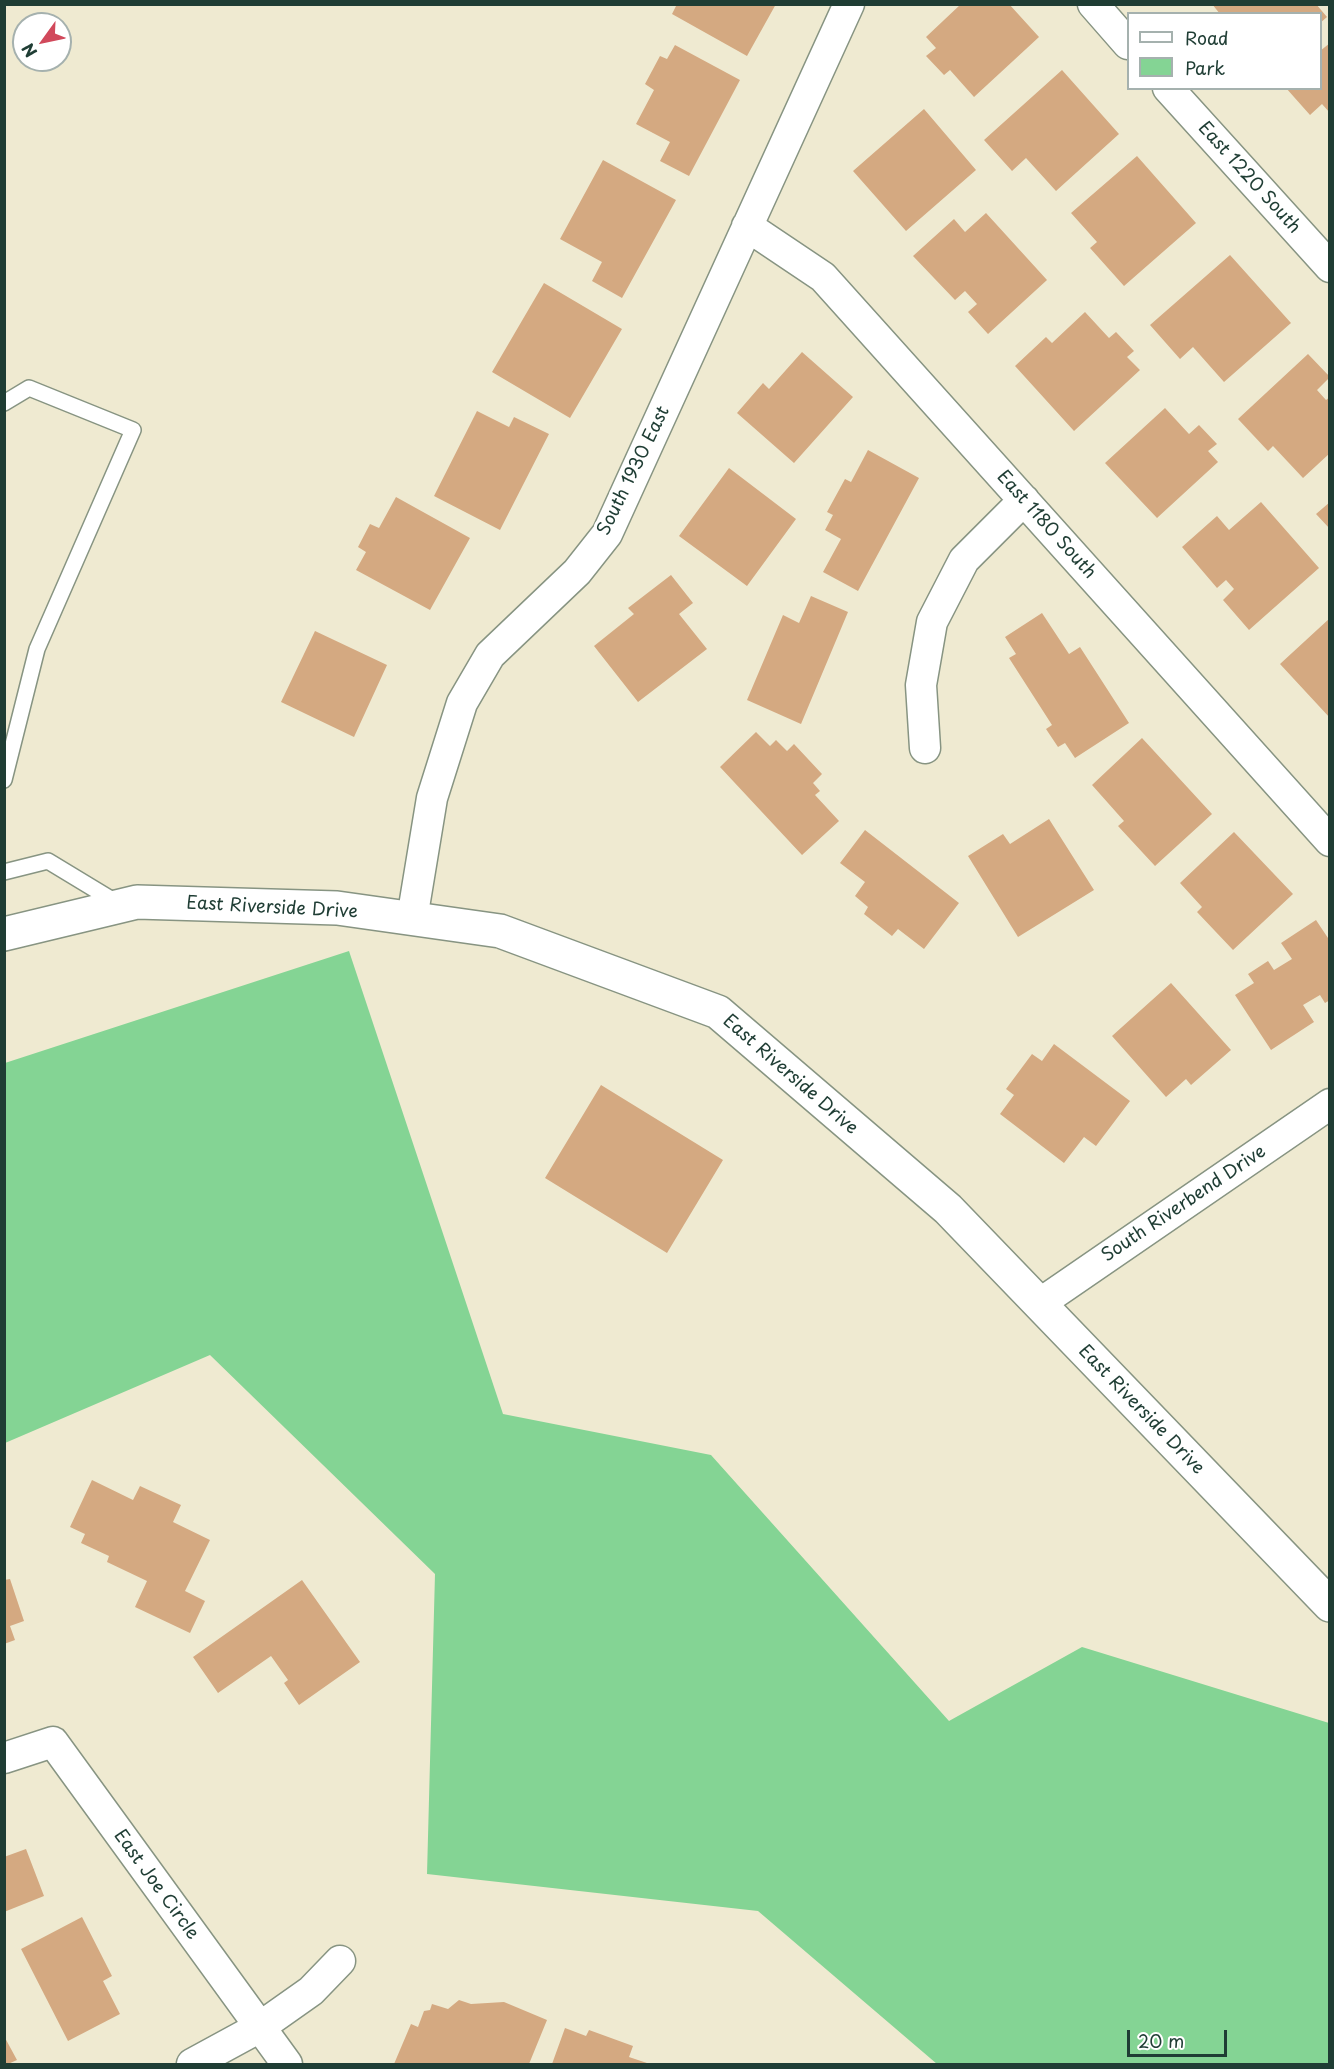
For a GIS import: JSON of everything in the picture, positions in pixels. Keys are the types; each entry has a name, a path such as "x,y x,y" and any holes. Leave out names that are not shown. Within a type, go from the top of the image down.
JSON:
{"main road":[{"name":"East Riverside Drive","path":"4,934 137,902 337,908 500,931 718,1012 948,1209 1329,1605"}],"street":[{"name":"South 1930 East","path":"412,919 432,798 462,703 490,655 577,572 607,534 849,4"},
{"path":"1093,4 1127,43"},
{"name":"East 1220 South","path":"1170,90 1329,267"},
{"name":"East 1180 South","path":"747,226 823,277 1329,841"},
{"path":"925,748 921,685 932,622 964,560 1024,500"},
{"name":"South Riverbend Drive","path":"1039,1304 1329,1104"},
{"name":"East Joe Circle","path":"4,1758 52,1742 287,2064"},
{"path":"192,2064 260,2027 311,1991 340,1961"}],"lane":[{"path":"4,403 29,388 133,430 37,649 4,780"},
{"path":"4,872 48,861 122,906"}],"green space":[{"path":"349,951 503,1414 711,1455 949,1721 1082,1647 1329,1723 1329,2064 937,2064 758,1911 427,1874 435,1574 210,1355 5,1443 5,1063"}],"building":[{"path":"677,4 776,4 747,56 672,14"},
{"path":"961,4 1009,4 1039,37 974,97 950,70 944,75 926,56 936,48 926,37"},
{"path":"1212,4 1316,4 1327,17 1322,21 1322,12 1218,12"},
{"path":"1330,43 1330,113 1322,104 1310,115 1288,90 1322,90 1322,49"},
{"path":"675,45 740,80 689,176 660,161 670,142 636,124 654,90 645,84 660,56 667,59"},
{"path":"1062,70 1119,134 1056,191 1026,158 1012,171 984,140"},
{"path":"924,109 976,170 906,231 853,171"},
{"path":"1137,156 1196,223 1124,286 1090,248 1097,242 1071,213"},
{"path":"603,160 676,200 622,298 592,281 602,262 560,239"},
{"path":"986,213 1047,280 988,334 968,312 977,304 965,291 955,300 913,256 954,219 965,232"},
{"path":"1230,255 1291,323 1224,382 1193,347 1180,359 1150,325"},
{"path":"544,283 622,329 570,418 492,372"},
{"path":"1085,312 1109,338 1116,332 1134,351 1127,357 1140,370 1074,431 1015,366 1046,337 1052,343"},
{"path":"802,352 853,397 794,463 737,413 763,383 769,389"},
{"path":"1308,354 1330,377 1317,390 1326,400 1330,397 1330,453 1303,478 1273,446 1268,451 1238,419"},
{"path":"1165,408 1189,434 1199,425 1217,444 1208,451 1218,462 1157,518 1105,463"},
{"path":"477,411 509,427 514,417 549,434 500,530 434,496"},
{"path":"868,450 919,478 858,591 823,572 841,539 825,530 833,515 827,512 845,479 851,482"},
{"path":"729,468 796,519 747,586 679,536"},
{"path":"396,497 470,538 430,610 356,570 366,552 358,547 370,524 379,528"},
{"path":"1261,502 1319,568 1249,630 1223,600 1234,589 1226,580 1217,588 1182,547 1217,516 1229,530"},
{"path":"1330,502 1330,529 1316,514"},
{"path":"671,575 693,603 679,614 707,649 638,702 594,646 634,614 628,608"},
{"path":"811,596 848,612 801,724 747,700 783,615 799,623"},
{"path":"1042,613 1069,654 1080,647 1129,723 1075,758 1065,743 1058,747 1046,729 1052,725 1009,658 1016,654 1005,637"},
{"path":"1330,618 1330,718 1280,664"},
{"path":"315,631 387,665 354,737 281,702"},
{"path":"756,732 770,746 776,740 787,751 794,744 822,774 813,783 820,791 815,795 839,821 802,855 720,767"},
{"path":"1142,738 1212,814 1155,866 1118,826 1124,821 1092,785"},
{"path":"1049,819 1094,890 1018,937 968,856 1003,834 1010,844"},
{"path":"865,830 959,903 924,949 898,929 892,936 864,914 868,907 855,896 865,882 840,863"},
{"path":"1234,832 1293,894 1233,950 1197,912 1202,907 1180,883"},
{"path":"1316,920 1330,941 1330,1000 1325,1003 1320,995 1303,1005 1314,1022 1271,1050 1235,995 1254,983 1248,974 1268,961 1274,970 1292,959 1281,943"},
{"path":"1171,983 1231,1050 1191,1085 1186,1079 1166,1097 1112,1036"},
{"path":"1054,1044 1130,1101 1096,1146 1084,1137 1064,1163 1000,1114 1014,1095 1006,1089 1032,1054 1042,1061"},
{"path":"601,1085 723,1160 667,1253 545,1178"},
{"path":"92,1480 133,1500 140,1486 181,1505 173,1522 210,1540 185,1591 205,1601 190,1633 135,1607 147,1581 107,1562 109,1556 81,1543 85,1534 70,1527"},
{"path":"10,1579 24,1621 10,1626 15,1640 4,1644 4,1580"},
{"path":"302,1580 360,1662 299,1705 284,1683 288,1680 271,1656 218,1693 193,1657"},
{"path":"26,1849 44,1896 4,1912 4,1857"},
{"path":"82,1917 112,1976 103,1981 120,2014 68,2041 21,1949"},
{"path":"459,2000 471,2004 504,2002 547,2020 529,2064 394,2064 411,2024 418,2027 424,2011 430,2010 432,2004 448,2009"},
{"path":"565,2028 586,2036 589,2030 633,2046 629,2057 650,2064 552,2064"},
{"path":"4,2036 17,2060 8,2064 4,2064"}]}
